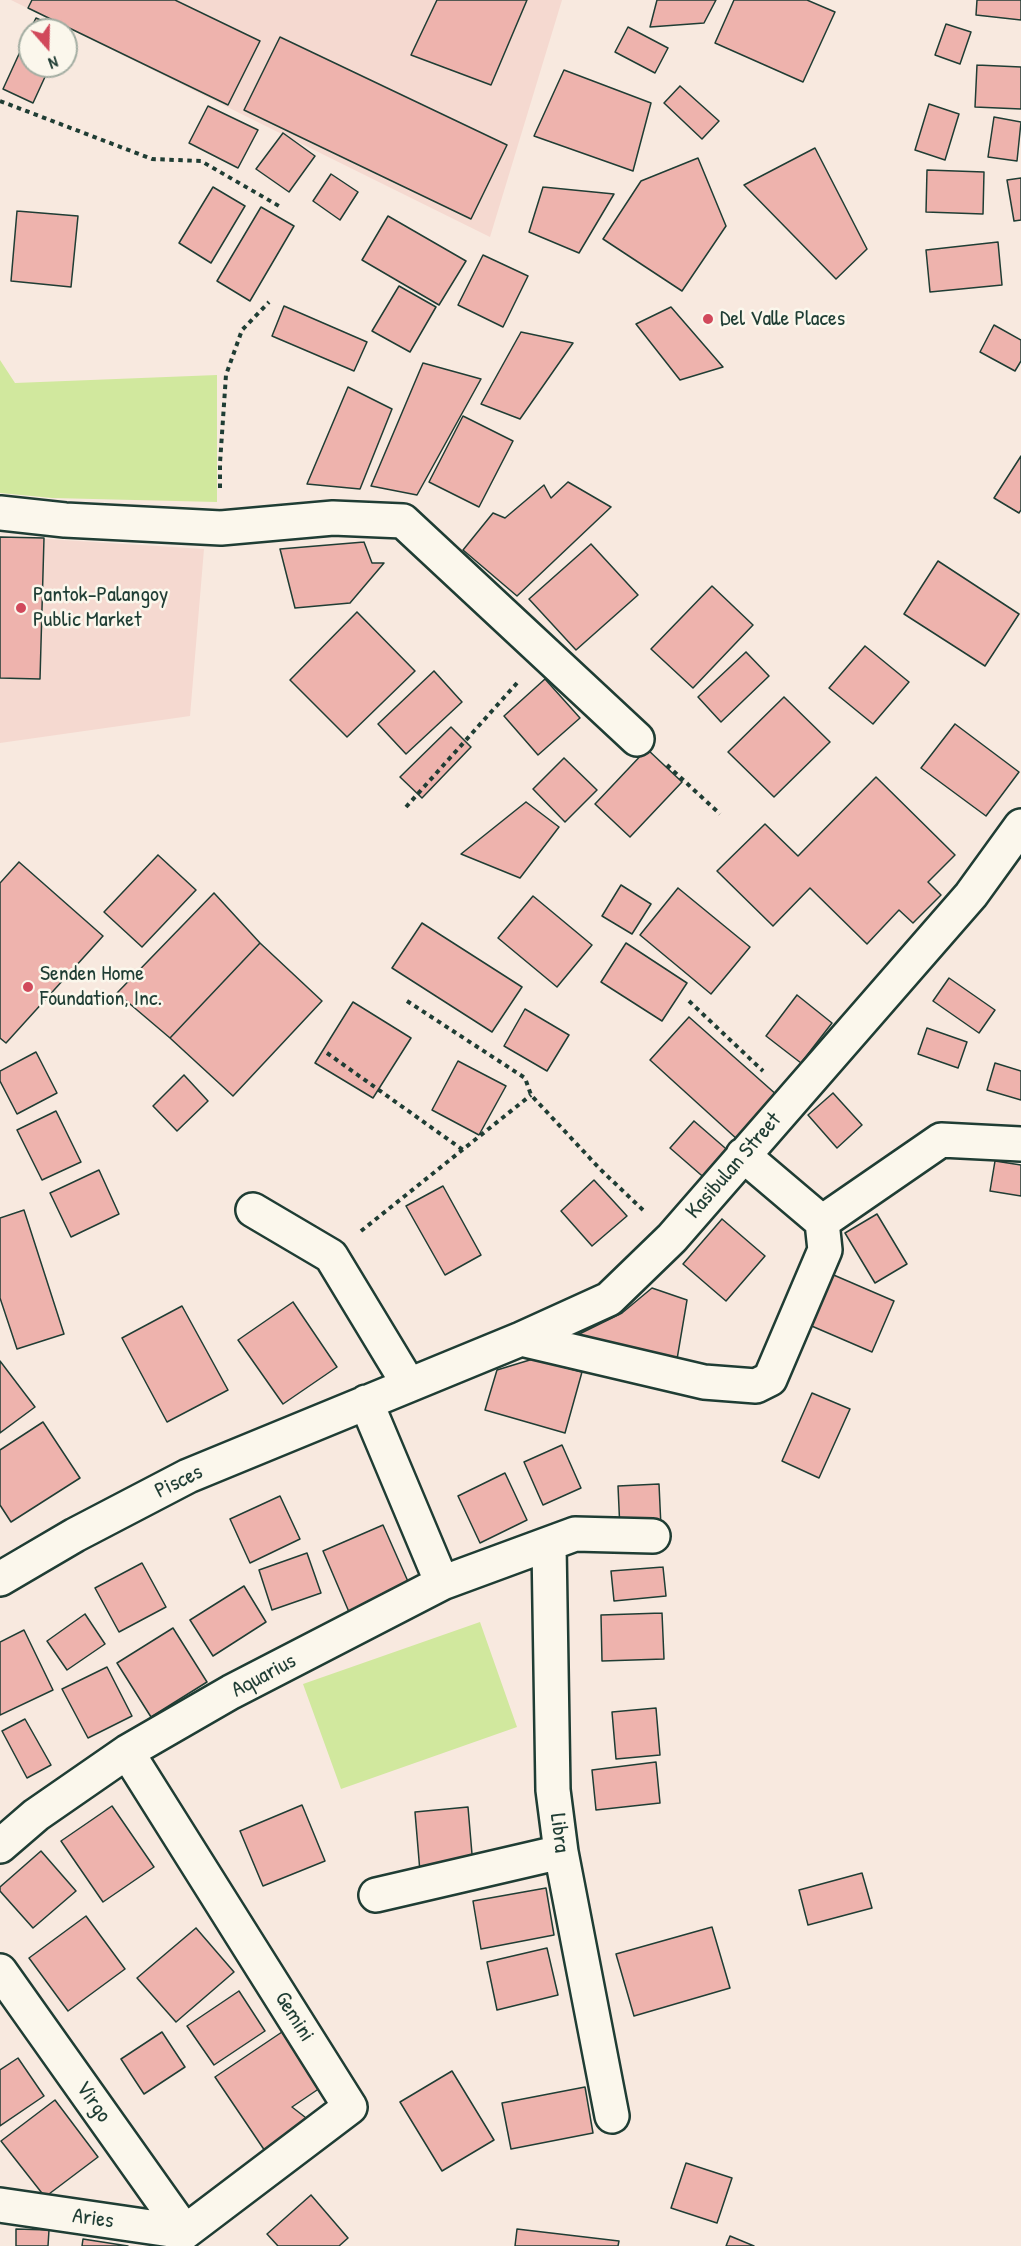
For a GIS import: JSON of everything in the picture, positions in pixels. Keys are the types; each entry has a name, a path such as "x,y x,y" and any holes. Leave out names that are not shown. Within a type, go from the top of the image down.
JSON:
{"street":[{"path":"0,513 65,520 220,528 333,518 403,521 637,739"},
{"name":"Kasibulan Street","path":"366,1402 521,1339 609,1299 672,1238 971,895 1021,826"},
{"path":"822,1222 941,1140 1021,1144"},
{"path":"521,1339 704,1382 756,1386 770,1379 825,1250 822,1222 743,1155"},
{"path":"253,1210 331,1256 408,1385"},
{"path":"366,1402 442,1583"},
{"name":"Pisces","path":"0,1579 75,1535 188,1476 366,1402"},
{"name":"Aquarius","path":"0,1846 36,1815 127,1752 231,1692 442,1583 575,1534 653,1536"},
{"name":"Libra","path":"549,1545 554,1790 561,1852 612,2116"},
{"name":"Gemini","path":"127,1752 350,2107 185,2232"},
{"path":"376,1895 561,1852"},
{"name":"Virgo","path":"0,1971 185,2232"},
{"name":"Aries","path":"0,2205 185,2232"}],"path":[{"path":"0,101 152,159 201,162 279,206"},
{"path":"220,528 220,462 226,375 242,330 269,302"},
{"path":"406,807 544,653"},
{"path":"637,739 720,814"},
{"path":"407,1001 525,1078 531,1095 600,1169 672,1238"},
{"path":"689,1001 792,1099"},
{"path":"327,1053 463,1150"},
{"path":"331,1256 531,1095"}],"shaded area":[{"path":"11,0 562,0 490,237 78,33 78,18 47,18"},
{"name":"Pantok-Palangoy Public Market","path":"0,536 204,549 190,716 0,743"}],"green space":[{"path":"0,360 15,383 217,375 217,502 52,498 0,493"},
{"path":"480,1622 517,1727 341,1789 303,1684"}],"building":[{"path":"32,0 175,0 260,41 228,105 78,32 78,18 49,18 28,8"},
{"path":"437,0 527,0 491,85 411,55"},
{"path":"657,0 716,0 704,23 650,27"},
{"path":"734,0 807,0 835,12 803,82 715,43"},
{"path":"977,0 1021,0 1021,20 976,15"},
{"path":"946,24 971,32 960,64 935,55"},
{"path":"628,27 668,48 655,73 615,52"},
{"path":"280,37 507,145 471,219 244,110"},
{"path":"18,56 18,78 44,78 33,103 3,89"},
{"path":"977,65 1021,67 1021,109 975,107"},
{"path":"564,70 651,103 633,171 534,136"},
{"path":"680,86 719,121 702,139 664,103"},
{"path":"929,104 959,114 945,160 915,150"},
{"path":"208,106 258,130 238,168 189,143"},
{"path":"994,117 1021,122 1017,161 988,157"},
{"path":"283,133 315,156 289,192 256,169"},
{"path":"815,148 867,249 836,279 744,185"},
{"path":"698,158 726,226 682,291 603,239 641,181"},
{"path":"927,170 984,172 983,214 926,212"},
{"path":"331,174 358,192 340,220 313,201"},
{"path":"1021,178 1021,220 1014,221 1007,180"},
{"path":"213,187 245,206 211,263 179,243"},
{"path":"543,187 614,194 579,253 529,232"},
{"path":"261,207 294,226 250,301 217,281"},
{"path":"17,211 78,216 71,287 11,281"},
{"path":"388,216 466,261 439,305 362,260"},
{"path":"998,242 1002,285 930,292 926,250"},
{"path":"483,255 528,276 503,327 458,305"},
{"path":"399,286 436,307 410,352 372,331"},
{"path":"284,306 367,342 354,371 272,336"},
{"path":"671,307 723,367 680,380 636,324"},
{"path":"994,325 1021,340 1021,361 1015,371 980,352"},
{"path":"521,332 573,343 520,419 481,404"},
{"path":"423,363 481,379 417,495 371,486"},
{"path":"348,387 392,409 360,489 307,484"},
{"path":"463,416 513,441 479,507 429,482"},
{"path":"1021,456 1021,510 1019,513 994,498"},
{"path":"568,482 611,507 517,596 463,550 493,513 505,518 544,485 551,498"},
{"name":"Pantok-Palangoy Public Market","path":"0,537 44,538 40,679 0,678"},
{"path":"364,542 372,563 384,563 350,603 295,608 280,549"},
{"path":"591,544 638,595 576,650 529,599"},
{"path":"938,561 1019,614 985,666 904,614"},
{"path":"712,586 753,625 693,688 651,649"},
{"path":"357,612 415,671 347,737 290,680"},
{"path":"865,646 909,682 873,724 829,688"},
{"path":"746,652 769,676 721,722 698,697"},
{"path":"434,671 462,702 406,754 378,724"},
{"path":"545,679 580,718 538,755 504,716"},
{"path":"784,697 830,742 774,797 728,752"},
{"path":"955,724 1019,772 986,816 921,768"},
{"path":"451,727 471,747 422,798 400,777"},
{"path":"647,749 682,782 630,837 595,804"},
{"path":"564,758 597,790 565,822 533,789"},
{"path":"876,777 955,855 928,882 941,895 913,923 899,910 867,944 810,888 773,926 717,871 765,824 798,856"},
{"path":"526,802 559,827 520,878 461,854"},
{"path":"158,855 196,890 142,947 104,912"},
{"name":"Senden Home Foundation, Inc.","path":"19,862 103,936 6,1043 0,1038 0,883"},
{"path":"621,885 651,904 632,934 602,916"},
{"path":"678,888 750,947 711,994 640,935"},
{"path":"214,893 260,943 170,1038 117,993"},
{"path":"533,896 592,945 557,987 498,938"},
{"path":"422,923 522,987 492,1032 392,968"},
{"path":"260,943 322,1001 233,1096 170,1038"},
{"path":"626,943 687,983 662,1021 601,982"},
{"path":"949,978 995,1010 979,1033 933,1001"},
{"path":"797,995 832,1023 801,1063 766,1036"},
{"path":"353,1002 411,1038 373,1098 315,1063"},
{"path":"525,1009 569,1035 547,1071 504,1046"},
{"path":"689,1017 778,1096 738,1140 650,1060"},
{"path":"927,1028 967,1042 958,1068 918,1054"},
{"path":"36,1052 57,1093 17,1114 0,1081 0,1071"},
{"path":"458,1061 506,1086 479,1135 432,1110"},
{"path":"995,1063 1021,1071 1021,1100 987,1090"},
{"path":"184,1075 208,1101 177,1131 153,1106"},
{"path":"833,1093 862,1125 837,1148 808,1115"},
{"path":"56,1111 81,1162 42,1180 17,1130"},
{"path":"694,1121 732,1154 708,1181 670,1148"},
{"path":"995,1161 1021,1165 1021,1196 990,1191"},
{"path":"99,1170 119,1214 71,1237 50,1193"},
{"path":"594,1180 627,1216 592,1246 561,1211"},
{"path":"443,1186 481,1255 445,1275 406,1206"},
{"path":"24,1210 64,1334 17,1349 0,1298 0,1218"},
{"path":"877,1214 907,1264 875,1283 845,1233"},
{"path":"722,1219 765,1256 726,1301 683,1264"},
{"path":"829,1273 894,1301 872,1352 807,1324"},
{"path":"652,1288 687,1300 675,1371 567,1340 622,1313"},
{"path":"293,1302 337,1367 283,1404 238,1340"},
{"path":"182,1306 228,1390 167,1422 122,1338"},
{"path":"533,1359 582,1372 565,1433 485,1410 497,1370"},
{"path":"0,1361 35,1407 0,1433"},
{"path":"812,1393 850,1409 819,1478 782,1461"},
{"path":"43,1422 80,1478 11,1522 0,1505 0,1450"},
{"path":"562,1445 581,1488 543,1505 524,1462"},
{"path":"505,1473 527,1520 480,1543 458,1496"},
{"path":"659,1484 661,1527 620,1530 618,1486"},
{"path":"280,1496 300,1539 250,1563 230,1519"},
{"path":"383,1525 410,1586 349,1612 323,1551"},
{"path":"307,1553 321,1593 272,1610 259,1570"},
{"path":"142,1563 166,1607 119,1632 95,1588"},
{"path":"663,1567 666,1596 614,1601 611,1571"},
{"path":"244,1586 266,1622 213,1656 190,1620"},
{"path":"662,1613 664,1659 602,1661 601,1615"},
{"path":"85,1614 105,1644 67,1670 47,1641"},
{"path":"173,1628 207,1682 151,1717 117,1663"},
{"path":"24,1630 53,1690 0,1715 0,1642"},
{"path":"107,1667 132,1716 88,1738 62,1689"},
{"path":"656,1708 660,1755 616,1759 612,1712"},
{"path":"25,1719 51,1765 27,1778 2,1731"},
{"path":"656,1762 660,1803 596,1810 592,1770"},
{"path":"302,1805 325,1861 263,1886 240,1831"},
{"path":"112,1806 154,1867 103,1902 61,1841"},
{"path":"468,1807 473,1866 420,1872 415,1812"},
{"path":"41,1851 76,1891 33,1928 0,1891 0,1887"},
{"path":"862,1873 872,1908 808,1925 799,1890"},
{"path":"546,1888 554,1935 481,1949 473,1901"},
{"path":"86,1916 125,1969 68,2011 29,1958"},
{"path":"712,1927 730,1988 634,2016 616,1954"},
{"path":"196,1928 234,1972 176,2022 137,1978"},
{"path":"547,1948 558,1995 497,2010 487,1962"},
{"path":"239,1991 265,2031 214,2065 187,2026"},
{"path":"162,2032 185,2067 144,2094 121,2059"},
{"path":"282,2032 320,2088 292,2107 310,2121 265,2151 215,2077"},
{"path":"18,2058 44,2096 0,2126 0,2070"},
{"path":"452,2071 494,2140 442,2171 400,2102"},
{"path":"585,2087 593,2133 511,2149 502,2103"},
{"path":"55,2100 98,2157 45,2197 1,2141"},
{"path":"686,2163 732,2178 717,2223 671,2208"},
{"path":"311,2195 348,2238 339,2246 278,2246 267,2234"},
{"path":"16,2229 49,2230 48,2246 16,2246"},
{"path":"517,2229 619,2241 618,2246 515,2246"},
{"path":"730,2236 754,2246 726,2246"},
{"path":"83,2239 128,2246 82,2246"}],"place":[{"name":"Del Valle Places","path":"708,319"},
{"name":"Pantok-Palangoy Public Market","path":"21,608"},
{"name":"Senden Home Foundation, Inc.","path":"28,987"}]}
